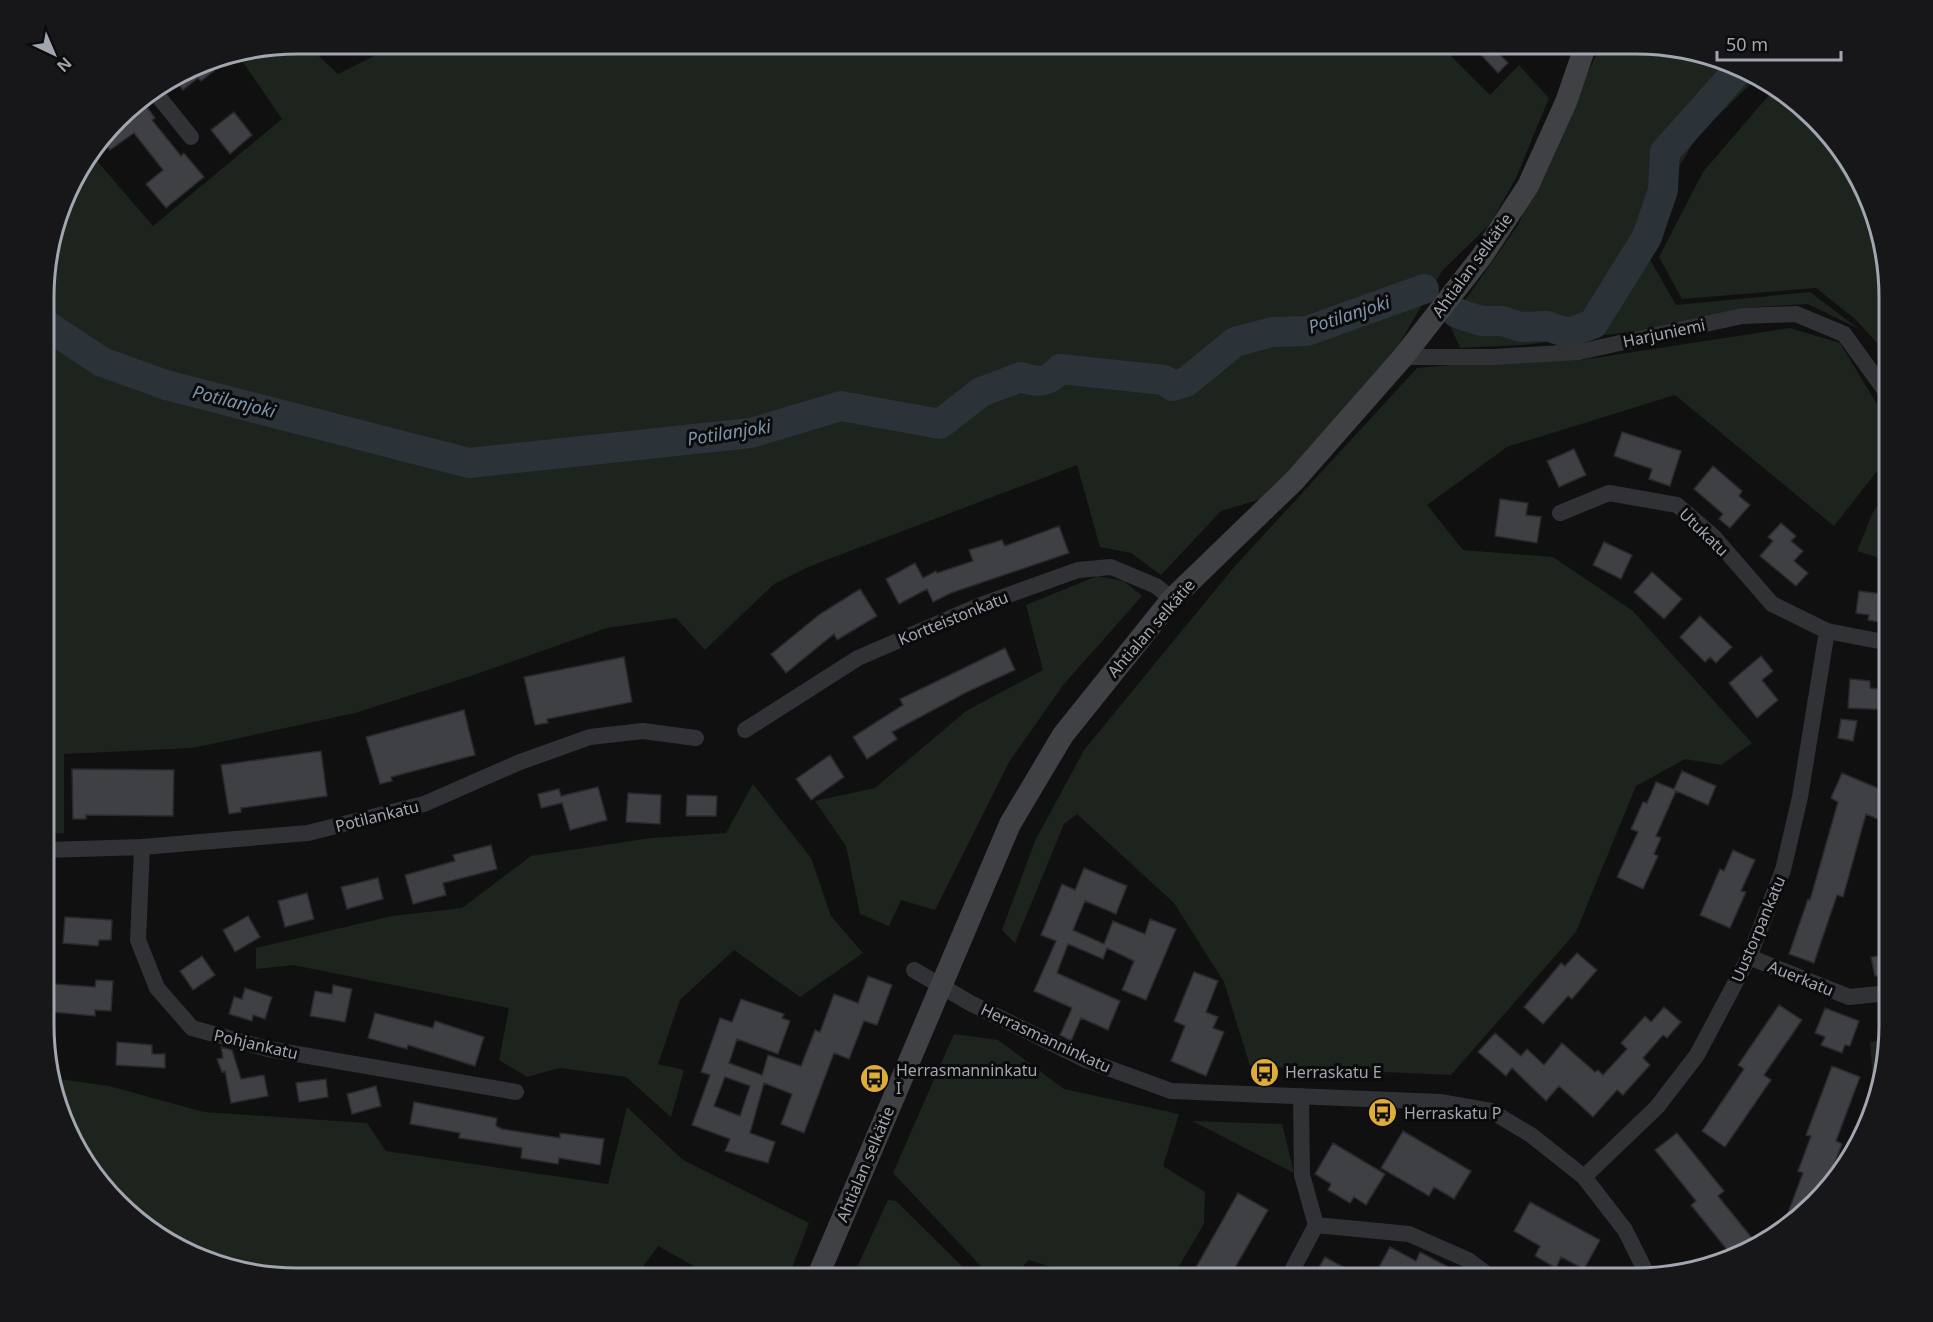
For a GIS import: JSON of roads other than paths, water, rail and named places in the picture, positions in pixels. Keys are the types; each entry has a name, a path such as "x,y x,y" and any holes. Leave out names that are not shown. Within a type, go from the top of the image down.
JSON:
{"street":[{"name":"Ahtialan selkätie","path":"821,1268 1010,824 1057,745 1172,599 1295,480 1403,357 1482,256 1528,186 1566,102 1583,54"},
{"path":"159,97 191,137"},
{"name":"Harjuniemi","path":"1403,357 1493,357 1579,351 1742,316 1796,314 1844,334 1879,382"},
{"name":"Utukatu","path":"1560,513 1609,493 1677,506 1713,536 1772,604 1827,632 1879,641"},
{"name":"Kortteistonkatu","path":"745,730 858,658 978,606 1078,570 1111,567 1156,586 1172,599"},
{"name":"Uustorpankatu","path":"1584,1177 1657,1107 1697,1055 1749,957 1783,870 1800,797 1827,632"},
{"name":"Potilankatu","path":"54,849 142,847 298,834 424,804 520,762 590,738 643,731 696,738"},
{"name":"Pohjankatu","path":"142,847 138,940 157,988 192,1029 268,1049 516,1092"},
{"name":"Auerkatu","path":"1749,957 1849,997 1879,994"},
{"name":"Herrasmanninkatu","path":"914,970 1086,1060 1171,1091 1440,1101 1491,1111 1531,1135 1584,1177 1625,1230 1644,1268"},
{"path":"1293,1268 1316,1224 1302,1175 1301,1096"},
{"path":"1316,1224 1409,1234 1468,1260 1479,1268"}],"waterway":[{"name":"Potilanjoki","path":"1457,313 1481,321 1502,321 1521,327 1547,326 1568,333 1593,324 1647,237 1663,190 1665,152 1734,74"},
{"name":"Potilanjoki","path":"54,330 102,362 166,385 469,463 751,433 841,406 940,424 981,392 1021,377 1038,381 1047,379 1060,369 1164,380 1173,386 1186,382 1235,342 1272,332 1307,331 1424,289"}],"place":[{"name":"Herraskatu E","path":"1264,1072"},
{"name":"Herrasmanninkatu I","path":"875,1079"},
{"name":"Herraskatu P","path":"1383,1113"}]}
